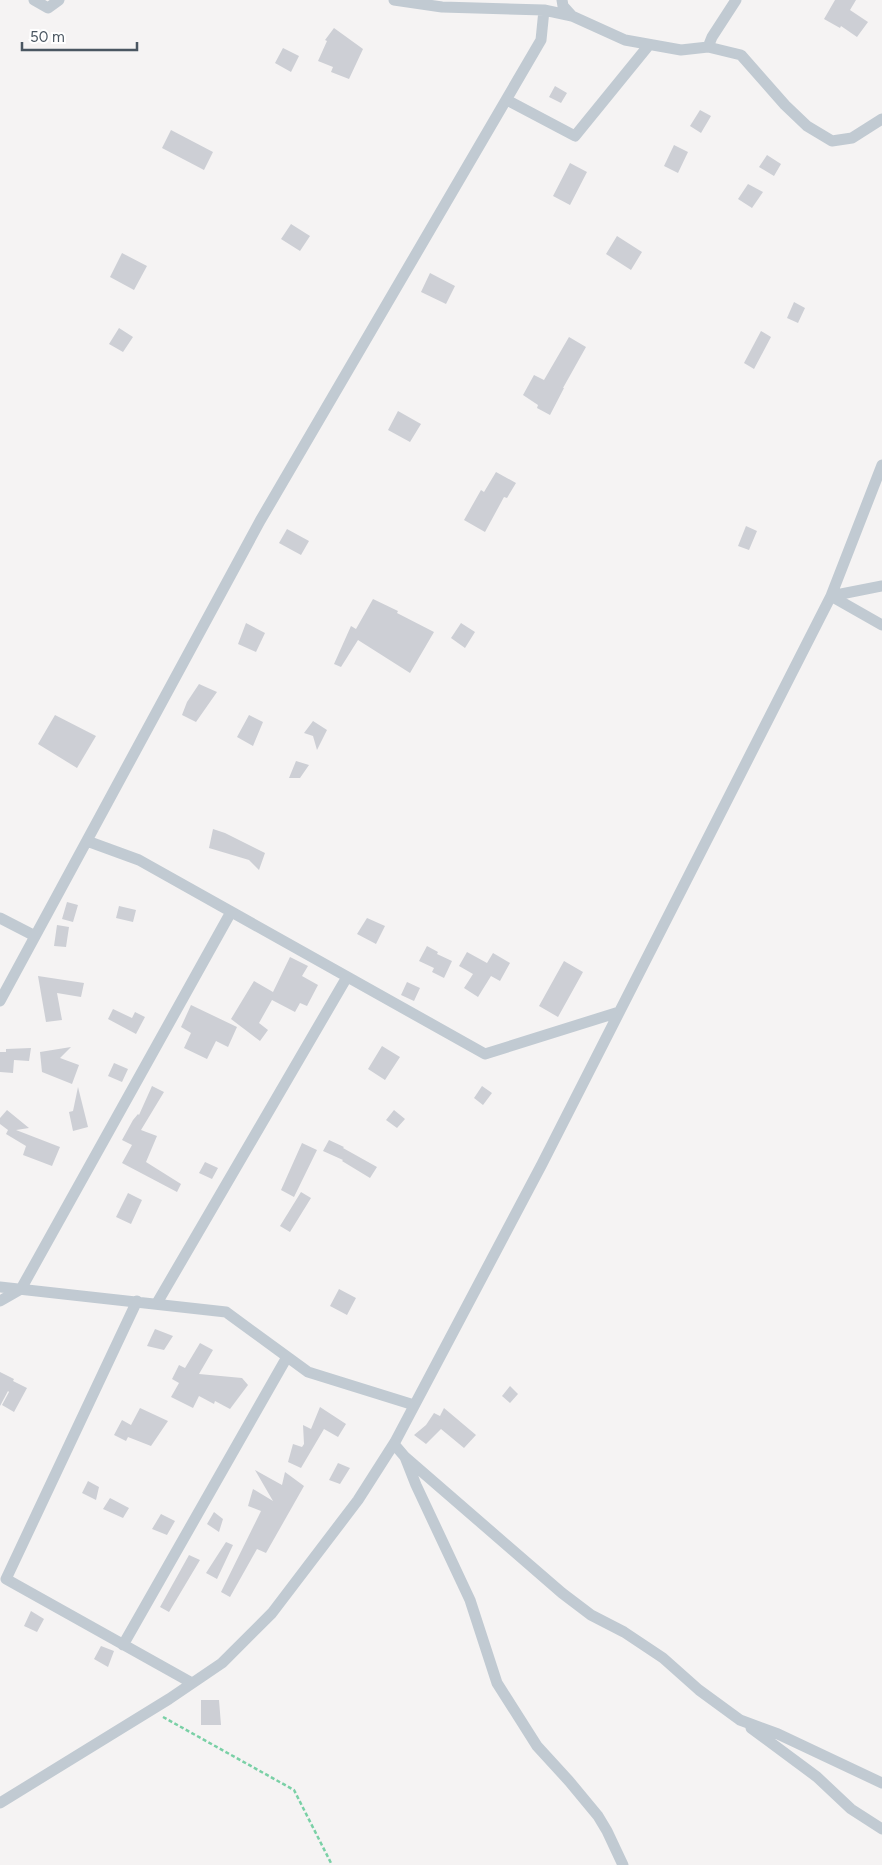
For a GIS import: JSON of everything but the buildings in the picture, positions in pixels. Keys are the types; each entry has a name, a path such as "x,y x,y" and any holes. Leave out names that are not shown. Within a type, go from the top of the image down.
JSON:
{"street":[{"path":"34,0 48,8 59,0"},
{"path":"394,0 442,7 544,10 572,16 625,40 682,50 708,47 741,55 785,105 807,126 832,141 852,138 882,118"},
{"path":"562,0 572,16"},
{"path":"708,47 712,37 736,0"},
{"path":"0,1001 260,521 541,40 544,10"},
{"path":"506,100 575,136 649,45"},
{"path":"0,1803 151,1710 222,1663 272,1613 358,1500 394,1444 546,1156 831,596 882,465"},
{"path":"831,596 882,586"},
{"path":"831,596 882,625"},
{"path":"87,841 139,860 485,1054 619,1012"},
{"path":"0,1302 21,1289 231,912"},
{"path":"0,918 35,936"},
{"path":"157,1304 347,977"},
{"path":"0,1287 226,1312 308,1372 414,1405"},
{"path":"137,1301 6,1579 192,1683"},
{"path":"123,1645 287,1357"},
{"path":"394,1444 406,1457 562,1593 591,1615 624,1632 663,1658 699,1690 817,1777 851,1809 882,1829"},
{"path":"406,1457 416,1485 470,1600 497,1683 536,1746 598,1816 623,1865"},
{"path":"740,1720 778,1734 882,1783"}],"path":[{"path":"151,1710 294,1790 332,1865"}]}
